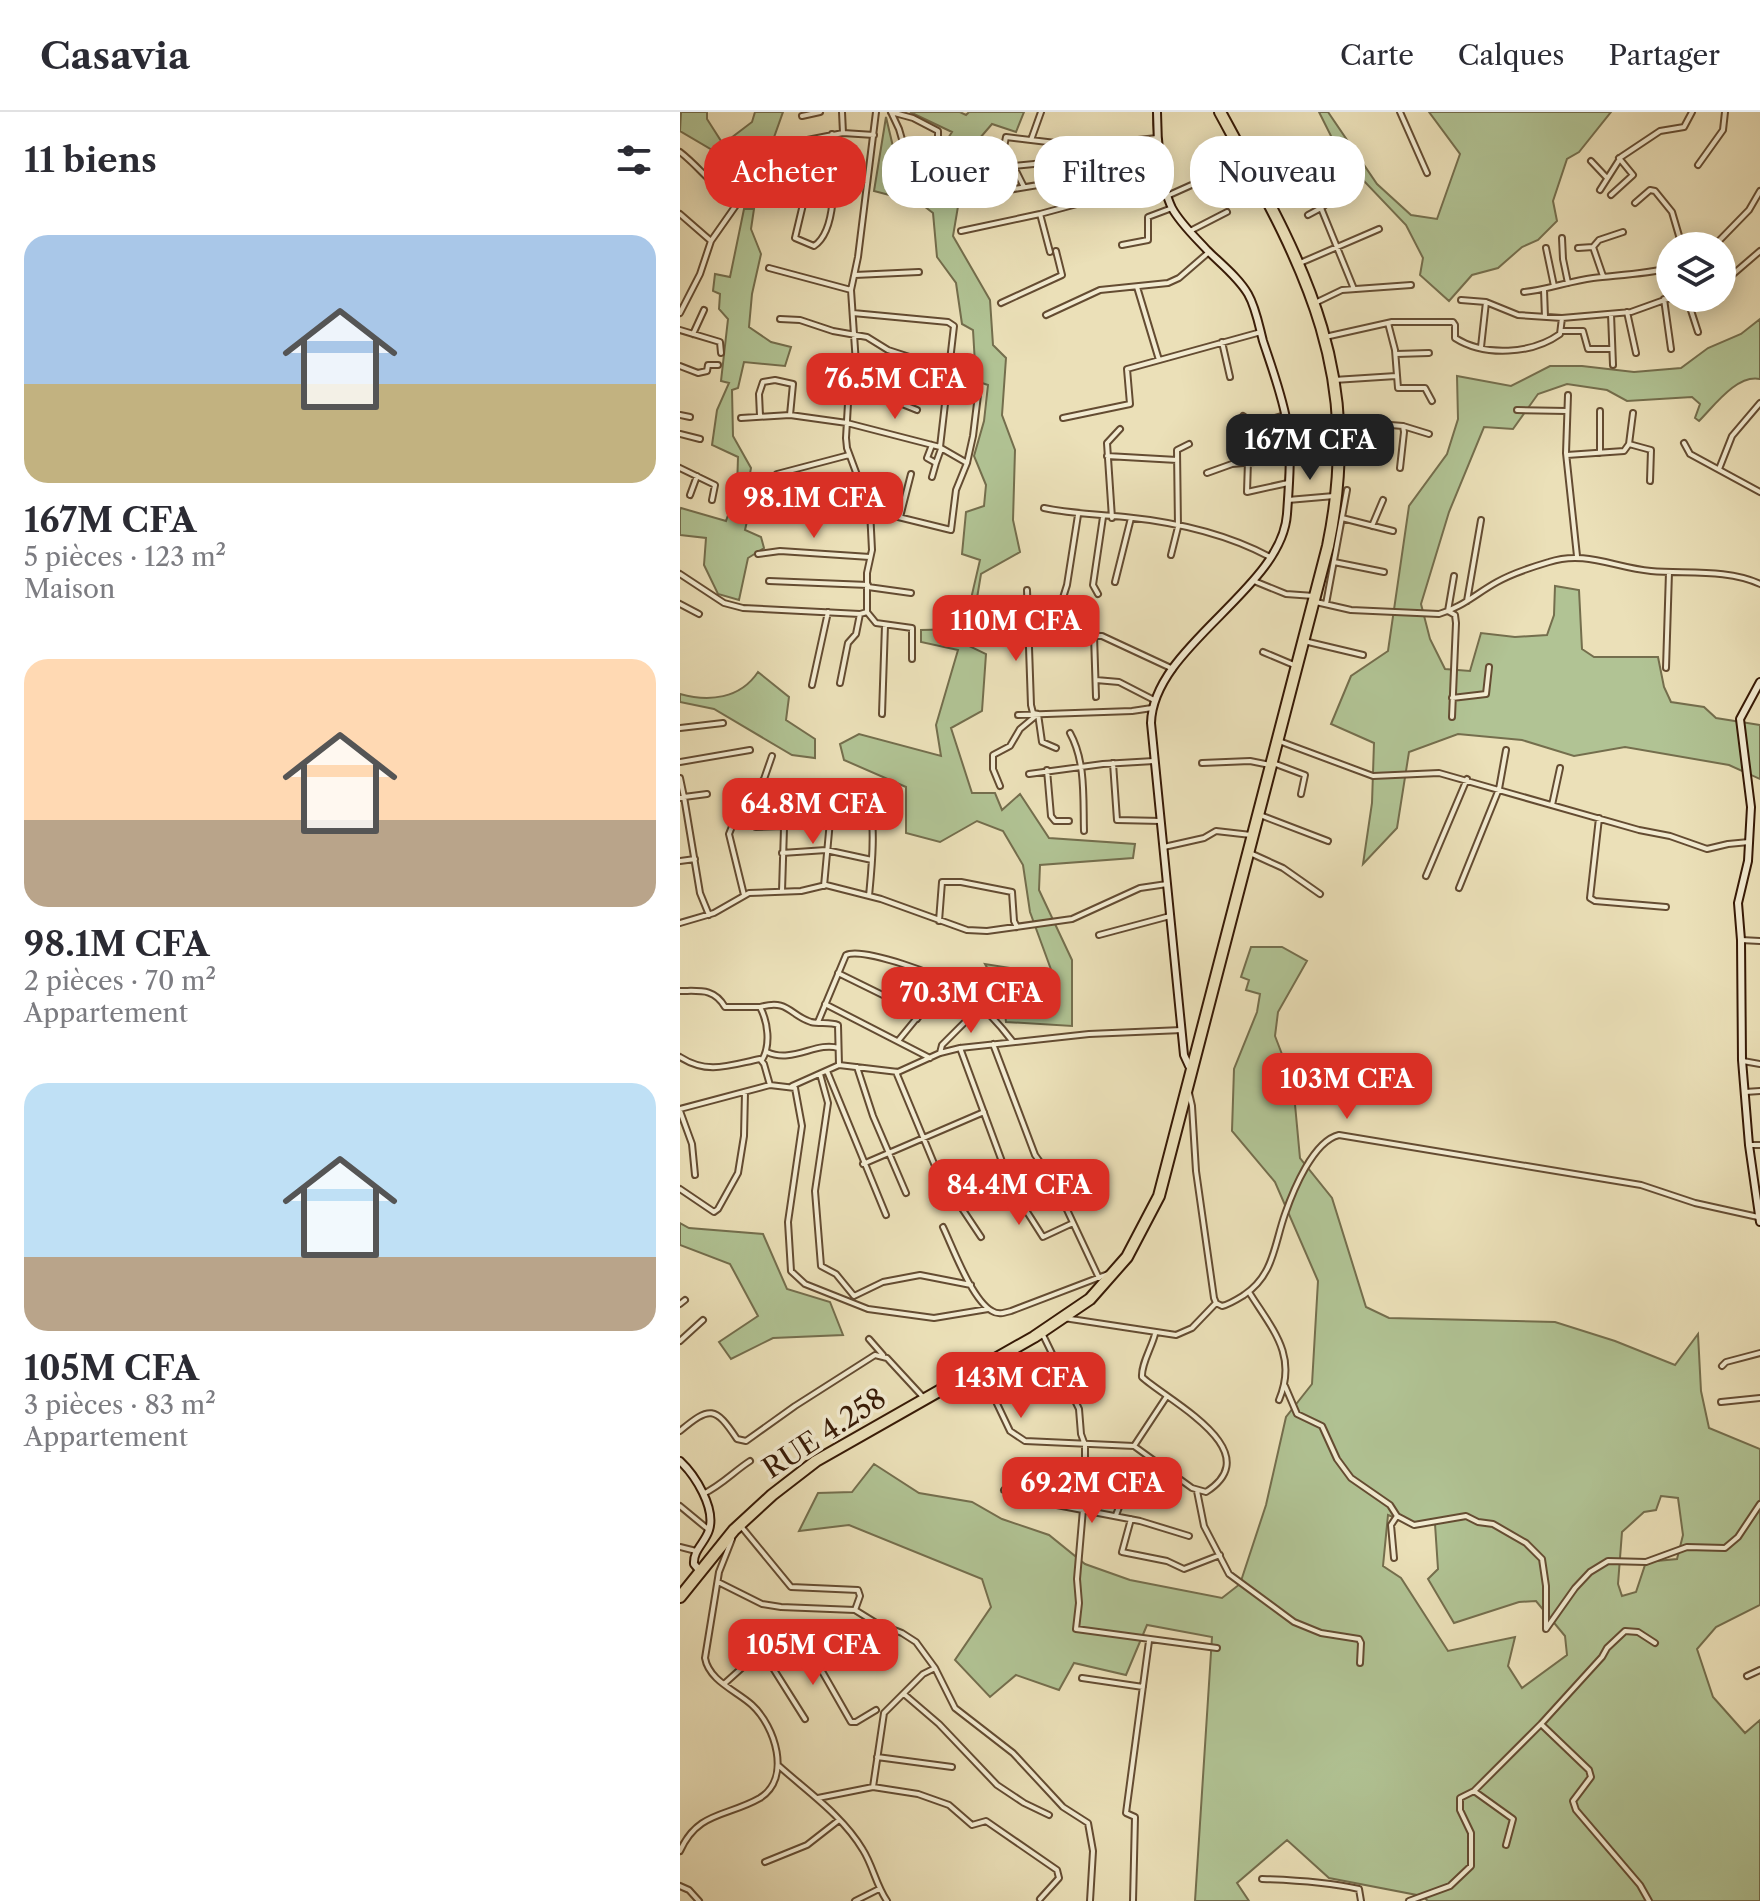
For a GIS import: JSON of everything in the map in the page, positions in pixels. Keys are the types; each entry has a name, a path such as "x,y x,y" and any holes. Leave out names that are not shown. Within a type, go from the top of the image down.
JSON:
{"highway":[{"path":"1220,112 1233,136"},
{"name":"RUE 4.258","path":"680,1597 699,1570 737,1528 772,1495 816,1461 1042,1332 1090,1299 1117,1270 1136,1243 1159,1196 1315,599 1336,496 1339,421 1325,337 1299,263 1271,208"}],"main road":[{"path":"1157,112 1157,136"},
{"path":"1172,208 1245,289 1285,415 1288,459 1284,531 1270,557 1173,669 1152,708 1154,761 1184,1055 1191,1068"},
{"path":"1759,1216 1742,1060 1738,903 1750,842 1749,779 1740,719 1760,682"},
{"path":"680,1461 693,1473 710,1516 709,1531 693,1561 699,1570"}],"street":[{"path":"802,116 820,112"},
{"path":"842,112 843,133"},
{"path":"876,112 851,290 856,364 849,386 846,442 870,510 867,612 876,623 912,628 912,659"},
{"path":"891,112 913,118 938,131 938,141 922,153 906,153 891,112"},
{"path":"1031,140 1041,112"},
{"path":"1400,112 1427,173"},
{"path":"1600,190 1619,158 1660,131 1684,127 1692,112"},
{"path":"1698,165 1723,130 1725,112"},
{"path":"823,136 843,133 874,135"},
{"path":"1018,139 1034,140"},
{"path":"680,152 704,174"},
{"path":"1611,195 1633,175 1619,158"},
{"path":"1591,161 1607,178"},
{"path":"1018,176 1024,187"},
{"path":"1018,188 1034,186"},
{"path":"1635,203 1650,190 1655,191 1672,212 1678,232"},
{"path":"1728,232 1749,210 1760,191"},
{"path":"680,313 683,299 700,274 711,241 734,208"},
{"path":"802,208 795,238 814,246 820,243 829,226 831,208"},
{"path":"961,231 1062,208"},
{"path":"1122,245 1148,240 1148,217 1172,208"},
{"path":"1308,215 1321,208 1354,289"},
{"path":"1190,231 1227,212"},
{"path":"680,214 711,241"},
{"path":"1001,303 1062,275 1040,214"},
{"path":"1299,263 1379,229"},
{"path":"1578,248 1593,247 1599,240 1623,232"},
{"path":"1562,238 1568,283"},
{"path":"1593,247 1603,277"},
{"path":"1546,248 1554,286"},
{"path":"1736,272 1760,251"},
{"path":"1046,315 1100,290 1168,283 1179,278 1209,252"},
{"path":"769,268 851,290"},
{"path":"1524,292 1656,270"},
{"path":"855,275 919,272"},
{"path":"1315,303 1337,292 1411,285"},
{"path":"1137,287 1159,360"},
{"path":"1544,290 1545,317"},
{"path":"1461,300 1486,302 1518,315 1562,318 1627,312 1656,303"},
{"path":"1481,347 1486,302"},
{"path":"693,334 704,310"},
{"path":"1627,312 1636,353"},
{"path":"1668,312 1671,349"},
{"path":"1692,312 1698,332"},
{"path":"853,313 948,322 954,326 944,429 932,477"},
{"path":"1611,314 1613,365"},
{"path":"1325,337 1388,323 1454,322 1455,338 1481,347 1524,350 1556,338 1562,331 1562,318"},
{"path":"780,319 800,320 833,331 867,337 888,350 931,364"},
{"path":"1388,323 1396,354 1399,389 1425,388 1432,401"},
{"path":"680,330 720,342 721,353"},
{"path":"1562,331 1583,331 1588,349 1612,349"},
{"path":"1063,418 1130,404 1127,369 1261,332"},
{"path":"1222,342 1230,377"},
{"path":"1396,354 1429,353"},
{"path":"680,366 701,373 707,371 708,365 718,365"},
{"path":"1334,380 1397,376"},
{"path":"760,417 760,387 769,380 793,384 790,415"},
{"path":"849,386 868,390 917,410"},
{"path":"870,510 951,530 956,490 967,463 978,395"},
{"path":"1568,395 1567,455 1577,557"},
{"path":"1719,469 1732,436 1760,403"},
{"path":"1517,410 1568,411"},
{"path":"1600,411 1600,454"},
{"path":"1567,455 1620,453 1629,444 1633,413"},
{"path":"680,415 690,417"},
{"path":"741,418 790,415 847,423 932,445 967,463"},
{"path":"1243,416 1254,424 1285,415"},
{"path":"1339,421 1403,426 1429,434"},
{"path":"1400,468 1403,426"},
{"path":"1112,518 1107,443 1120,429"},
{"path":"680,434 700,439"},
{"path":"1684,443 1690,454 1760,492"},
{"path":"1171,555 1178,527 1178,448 1189,444"},
{"path":"1629,444 1651,450 1650,481"},
{"path":"932,445 927,458 936,463"},
{"path":"777,474 849,455"},
{"path":"1107,456 1177,460"},
{"path":"1207,473 1248,461 1288,459"},
{"path":"1248,461 1247,492 1288,483"},
{"path":"680,468 715,485 712,500"},
{"path":"900,517 911,474"},
{"path":"690,495 697,476"},
{"path":"810,512 863,489"},
{"path":"1326,604 1347,490"},
{"path":"1288,500 1336,496"},
{"path":"1372,526 1383,500"},
{"path":"1044,508 1078,515 1131,518 1228,537 1270,557"},
{"path":"1064,635 1060,607 1067,585 1078,515"},
{"path":"1098,594 1093,585 1103,517"},
{"path":"1115,582 1131,518"},
{"path":"1342,518 1393,531"},
{"path":"1467,601 1481,520"},
{"path":"758,554 780,551 870,557"},
{"path":"1252,580 1286,594 1351,610 1422,615 1448,611 1514,574 1551,561 1577,557 1603,559 1615,565 1649,571 1738,577 1760,584"},
{"path":"1334,562 1384,572"},
{"path":"1666,668 1669,572"},
{"path":"680,574 724,603 743,608 867,612"},
{"path":"1448,611 1454,576"},
{"path":"769,581 868,586 911,593"},
{"path":"1027,590 1031,705 1033,713 1038,714"},
{"path":"680,604 699,614"},
{"path":"1448,611 1455,615 1456,623 1452,717"},
{"path":"812,685 828,612"},
{"path":"840,683 848,643 856,634 860,614"},
{"path":"882,714 885,625"},
{"path":"1028,634 1094,635 1173,669"},
{"path":"1094,635 1096,697"},
{"path":"1304,641 1363,655"},
{"path":"1263,652 1298,666"},
{"path":"1452,698 1486,694 1489,667"},
{"path":"1096,680 1119,682 1154,700"},
{"path":"1018,715 1152,708"},
{"path":"1038,714 1042,742 1056,748"},
{"path":"1000,786 993,769 993,755 1010,746 1020,729 1038,714"},
{"path":"680,728 723,723"},
{"path":"1070,733 1081,767 1084,831"},
{"path":"1279,741 1373,776 1433,772 1467,779 1670,836 1700,848 1714,849 1750,842"},
{"path":"680,762 750,750"},
{"path":"1459,888 1499,789 1506,750"},
{"path":"744,895 729,834 737,814 764,779 772,756"},
{"path":"1029,774 1154,761"},
{"path":"1202,763 1250,761 1272,764 1305,775 1301,794"},
{"path":"1113,763 1117,820 1161,821"},
{"path":"1552,805 1560,768"},
{"path":"1047,770 1051,816 1055,821 1069,821"},
{"path":"680,778 700,893 709,915"},
{"path":"1426,876 1467,779"},
{"path":"682,797 707,794"},
{"path":"868,804 872,817 869,896"},
{"path":"824,886 831,810"},
{"path":"1260,815 1328,841"},
{"path":"1599,818 1590,898 1666,907"},
{"path":"756,827 783,826 782,891"},
{"path":"1163,847 1204,838 1216,831 1254,835"},
{"path":"782,853 826,850 872,860"},
{"path":"1250,853 1283,868 1320,894"},
{"path":"680,861 695,859"},
{"path":"939,921 942,882 961,882 1012,892 1017,927"},
{"path":"680,923 709,915 757,891 834,886 967,930 987,931 1072,919 1140,888 1167,884"},
{"path":"1099,935 1170,916"},
{"path":"1741,940 1760,941"},
{"path":"818,1022 846,955 853,951 879,956 957,985 981,1006 1013,1042"},
{"path":"838,973 899,1003 917,1019"},
{"path":"898,1041 917,1019 957,985"},
{"path":"680,991 709,992 718,996 725,1007 785,1006 812,1023 838,1025 839,1065"},
{"path":"825,1004 930,1058"},
{"path":"940,1053 942,1045 981,1006"},
{"path":"760,1007 766,1019 767,1052 762,1060 770,1085"},
{"path":"695,1175 692,1144 680,1110 770,1085 792,1086 839,1065 896,1072 960,1048 1089,1034 1182,1030"},
{"path":"993,1044 1035,1155 1053,1180 1099,1278"},
{"path":"767,1052 788,1055 808,1053 830,1045 838,1048"},
{"path":"960,1048 1004,1167 1010,1165 1026,1194"},
{"path":"680,1057 694,1065 717,1069 762,1060"},
{"path":"1742,1060 1760,1064"},
{"path":"857,1067 873,1116 906,1193"},
{"path":"827,1071 886,1215"},
{"path":"896,1072 945,1190 955,1198 981,1237"},
{"path":"820,1074 828,1103 815,1191 821,1266 836,1274 854,1296 883,1282 920,1275 971,1285"},
{"path":"792,1086 796,1091 802,1126 788,1222 791,1271 805,1284 868,1309 934,1318 988,1309"},
{"path":"1745,1092 1760,1091"},
{"path":"680,1189 714,1212 718,1209 738,1173 744,1136 745,1092"},
{"path":"1188,1092 1193,1111 1196,1171 1216,1303"},
{"path":"864,1163 984,1112"},
{"path":"1216,1303 1228,1305 1259,1283 1273,1260 1284,1216 1316,1150 1339,1135 1641,1185 1695,1203 1759,1216"},
{"path":"1749,1145 1760,1145"},
{"path":"1064,1171 1026,1194 1022,1204 1039,1235 1048,1236 1073,1223"},
{"path":"1064,1204 1103,1181"},
{"path":"943,1227 971,1285 988,1309 996,1313 1011,1311 1117,1270"},
{"path":"1249,1292 1283,1346 1285,1386 1279,1400"},
{"path":"680,1304 685,1300"},
{"path":"1064,1318 1176,1335 1185,1333 1216,1303"},
{"path":"680,1341 703,1320"},
{"path":"1042,1332 1079,1409 1084,1442 1076,1629 1217,1648"},
{"path":"980,1368 1010,1431 1025,1441 1134,1446 1197,1491 1206,1492 1224,1472 1224,1453 1213,1432 1202,1420 1146,1381 1142,1374 1155,1334"},
{"path":"869,1339 924,1399"},
{"path":"1722,1366 1726,1362 1760,1353"},
{"path":"680,1431 699,1415 711,1412 722,1417 737,1439 744,1442 861,1363 875,1355 883,1355"},
{"path":"1285,1386 1297,1414 1322,1426 1337,1459 1351,1478 1390,1505 1397,1516 1414,1525 1466,1516 1493,1524 1526,1543 1542,1559 1546,1586 1546,1629 1575,1588 1590,1572 1608,1561 1646,1562 1687,1547 1725,1548 1738,1537 1760,1504"},
{"path":"1134,1446 1167,1396"},
{"path":"1721,1402 1760,1398"},
{"path":"703,1494 721,1486 750,1461"},
{"path":"1116,1515 1128,1484 1127,1471"},
{"path":"1152,1493 1170,1473"},
{"path":"1004,1490 1036,1501 1116,1515 1189,1536"},
{"path":"1197,1491 1204,1526 1229,1574 1294,1622 1321,1633 1359,1639 1360,1663"},
{"path":"680,1506 709,1531"},
{"path":"1394,1558 1391,1525 1397,1516"},
{"path":"1131,1519 1122,1552 1167,1561 1184,1569 1220,1555"},
{"path":"680,1851 691,1831 705,1819 765,1794 776,1778 779,1766 778,1754 760,1715 710,1672 705,1658 720,1567 737,1528 791,1587 858,1590 860,1596 855,1610"},
{"path":"680,1547 696,1551"},
{"path":"718,1582 762,1604 855,1610 916,1642 935,1668 955,1708 1013,1753 1063,1807 1088,1823 1093,1851 1090,1901"},
{"path":"1409,1901 1450,1886 1471,1866 1471,1833 1460,1810 1460,1798 1474,1791 1541,1724 1625,1631 1638,1632 1655,1643"},
{"path":"1133,1901 1135,1817 1126,1813 1149,1641"},
{"path":"724,1684 747,1662 764,1654 801,1653 815,1659 851,1722 876,1710"},
{"path":"764,1654 805,1719"},
{"path":"873,1787 884,1713 923,1674 935,1668"},
{"path":"1747,1676 1760,1670"},
{"path":"1082,1678 1143,1687"},
{"path":"904,1694 939,1724 997,1785 1049,1815"},
{"path":"1541,1724 1589,1770 1591,1777 1573,1801 1576,1810 1640,1885 1649,1901"},
{"path":"877,1757 952,1767"},
{"path":"779,1766 839,1820 865,1853 887,1901"},
{"path":"818,1798 873,1787 918,1794 949,1805 972,1825 986,1821 1057,1870 1059,1878 1040,1899"},
{"path":"1474,1791 1513,1819 1506,1845"},
{"path":"765,1862 807,1845 839,1820"},
{"path":"1262,1879 1346,1886 1359,1889 1361,1901"},
{"path":"680,1886 689,1890 699,1901"},
{"path":"855,1901 879,1889"}],"green space":[{"path":"681,112 707,112 707,119 718,136 704,136 704,145 680,131"},
{"path":"755,112 783,112 774,136 734,136 752,122"},
{"path":"910,112 960,112 966,115 969,112 1024,112 1016,132 992,124 982,136 949,136 952,132"},
{"path":"1319,112 1328,112 1344,136 1331,136"},
{"path":"1429,112 1611,112 1579,152 1567,159 1553,201 1557,221 1538,240 1522,247 1498,268 1472,275 1449,301 1420,275 1423,258 1406,225 1365,182 1365,166 1377,184 1411,215 1437,219 1460,154"},
{"path":"886,117 890,136 883,136"},
{"path":"882,142 882,193 874,191"},
{"path":"926,208 958,208 953,236 990,300 993,345 1006,358 1002,415 1015,450 1013,520 1020,552 981,574 969,646 986,654 982,711 951,728 972,793 995,793 1002,810 1020,794 1049,838 1135,844 1133,858 1040,865 1039,890 1072,960 1072,1026 1006,1022 1003,996 985,964 1053,975 1030,912 1023,865 1003,831 977,821 940,842 906,833 906,787 844,760 840,744 859,734 941,756 936,725 958,650 921,642 921,630 964,629 980,560 962,554 966,512 984,506 986,485 974,456 984,421 988,385 976,381 973,330 962,324 956,283 937,257 933,213"},
{"path":"744,209 754,209 751,229 761,254 749,327 771,342 791,347 785,366 744,362 738,388 732,390 733,436 751,468 747,490 752,500 745,530 761,537 764,548 748,558 739,600 718,594 704,565 706,538 680,535 680,510 726,521 737,489 738,457 712,445 717,410 729,383 721,381 728,319 719,309 720,294 713,291 715,274 730,277"},
{"path":"1760,319 1760,379 1743,381 1735,386 1699,421 1695,418 1700,404 1692,397 1627,401 1607,390 1567,384 1538,394 1513,429 1484,427 1449,512 1421,604 1430,639 1445,669 1470,671 1481,633 1515,637 1547,635 1554,615 1555,586 1579,590 1582,649 1594,657 1658,657 1664,687 1671,702 1704,707 1716,718 1760,725 1760,779 1729,765 1625,747 1574,756 1522,740 1458,734 1409,752 1397,828 1363,864 1372,803 1374,743 1331,724 1351,676 1388,651 1409,506 1447,454 1458,419 1457,376 1511,386 1550,366 1634,372 1681,368 1708,348 1741,334"},
{"path":"758,672 789,697 786,720 815,739 815,758 792,755 714,709 680,702 680,694 713,698 733,693"},
{"path":"1251,947 1282,947 1307,961 1278,1012 1275,1036 1293,1083 1300,1158 1332,1198 1366,1307 1389,1318 1555,1322 1675,1365 1698,1334 1701,1391 1709,1428 1760,1449 1760,1605 1716,1627 1697,1649 1713,1697 1745,1733 1760,1720 1760,1901 1428,1901 1422,1896 1329,1878 1287,1840 1237,1883 1249,1901 1195,1901 1212,1637 1147,1625 1126,1675 1074,1663 1059,1690 1016,1675 990,1697 955,1660 991,1607 982,1579 849,1525 799,1531 818,1493 852,1492 874,1464 919,1493 972,1502 1002,1519 1049,1535 1085,1564 1130,1580 1222,1598 1240,1584 1266,1505 1286,1417 1312,1384 1318,1281 1275,1182 1232,1131 1234,1069 1257,1012 1260,994 1246,990 1249,980 1241,977","holes":["1661,1496 1678,1498 1683,1535 1677,1559 1646,1562 1636,1592 1622,1596 1618,1584 1622,1532 1644,1512 1656,1510","1388,1515 1414,1525 1435,1524 1438,1569 1428,1579 1454,1623 1519,1602 1536,1601 1565,1636 1567,1655 1522,1688 1508,1666 1515,1637 1448,1651 1401,1578 1383,1566"]},
{"path":"680,1223 689,1228 763,1234 787,1289 830,1302 843,1335 773,1338 731,1359 719,1342 758,1316 730,1264 680,1245"}]}
